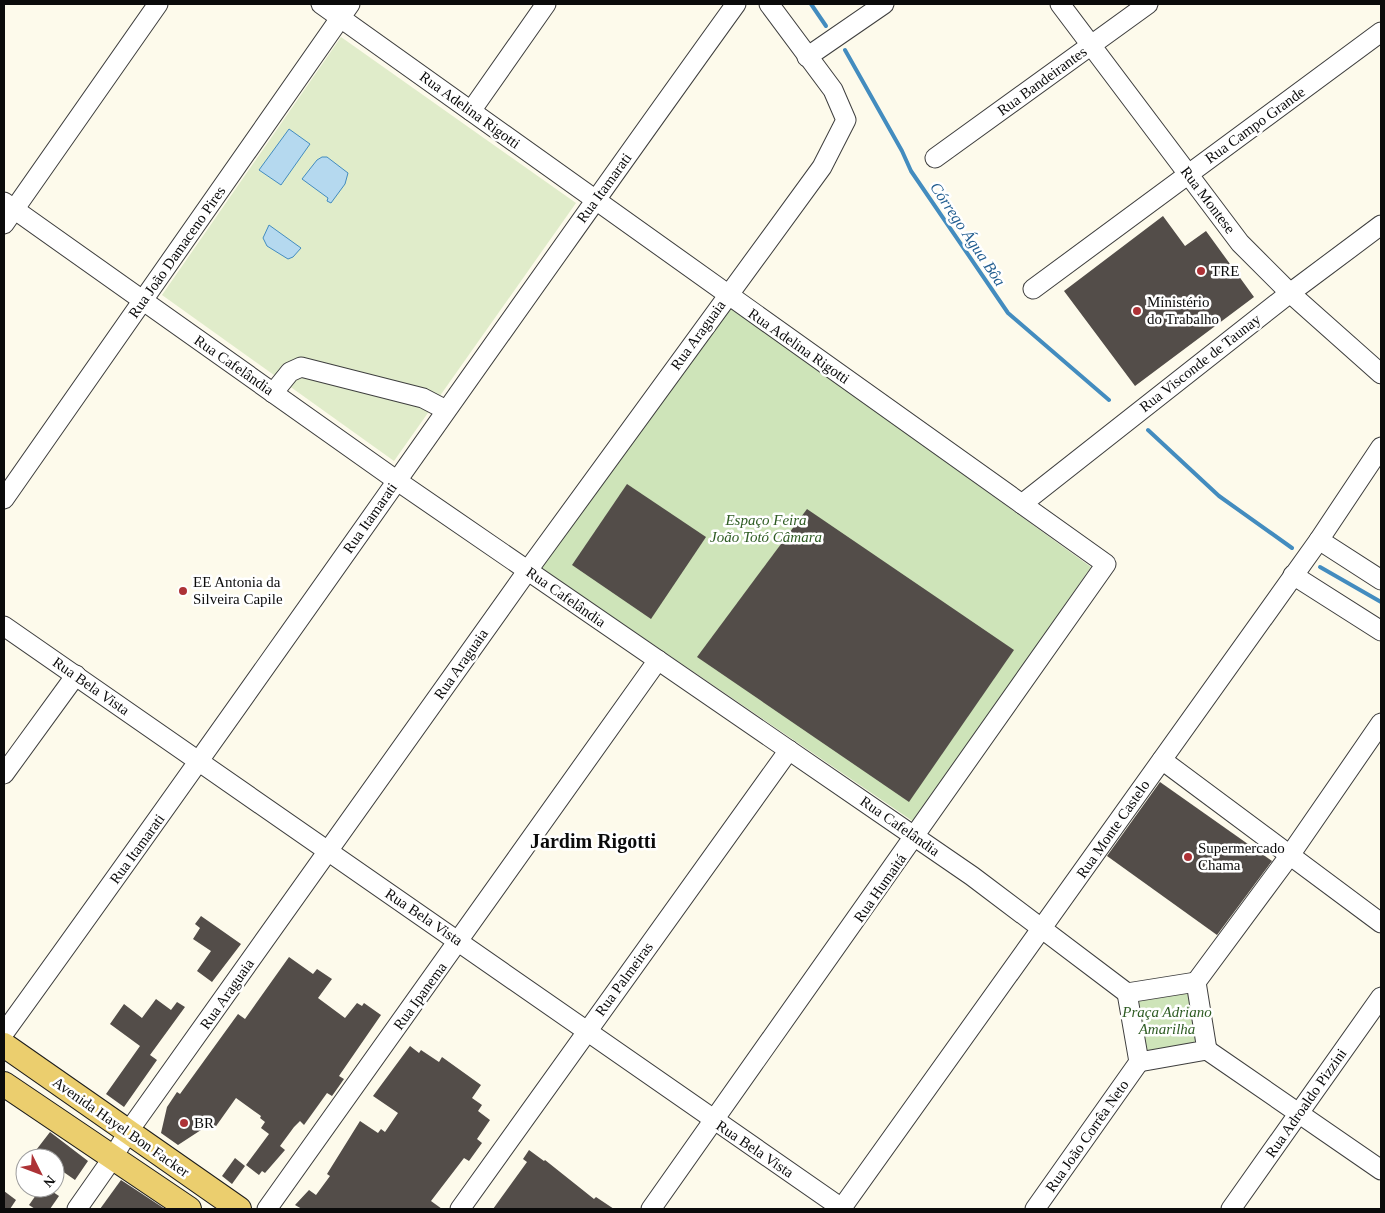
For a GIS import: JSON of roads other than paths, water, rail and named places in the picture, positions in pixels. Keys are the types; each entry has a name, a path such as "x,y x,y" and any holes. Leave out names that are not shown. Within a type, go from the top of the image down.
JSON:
{"main road":[{"name":"Avenida Hayel Bon Facker","path":"4,1045 239,1209"},
{"name":"Avenida Hayel Bon Facker","path":"4,1084 112,1159 189,1209"}],"street":[{"path":"7,212 158,4"},
{"name":"Rua Adelina Rigotti","path":"321,4 345,10 471,111 1106,564"},
{"path":"471,111 546,4"},
{"name":"Rua Itamarati","path":"4,1032 200,762 396,480 736,4"},
{"path":"769,4 808,57 884,4"},
{"name":"Rua Montese","path":"1060,4 1240,243 1290,293 1381,374"},
{"name":"Rua Bandeirantes","path":"935,158 1148,4"},
{"name":"Rua João Damaceno Pires","path":"4,499 345,10"},
{"name":"Rua Campo Grande","path":"1033,289 1381,32"},
{"name":"Rua Araguaia","path":"77,1209 112,1159 128,1132 528,570 727,294 822,167 846,120 833,90 808,57"},
{"name":"Rua Cafelândia","path":"7,212 144,300 396,480 916,837 1044,928 1128,993"},
{"name":"Rua Visconde de Taunay","path":"1022,504 1290,293 1381,225"},
{"path":"273,393 290,372 301,367 423,398 446,410"},
{"name":"Rua Monte Castelo","path":"842,1209 1044,928 1318,540 1381,447"},
{"path":"1318,540 1381,580"},
{"name":"Rua Humaitá","path":"650,1209 916,837 1106,564"},
{"path":"1293,575 1381,631"},
{"name":"Rua Bela Vista","path":"4,626 842,1209"},
{"name":"Rua Ipanema","path":"267,1209 658,660"},
{"path":"4,774 76,675"},
{"path":"1381,723 1290,855 1196,982 1128,993 1138,1062 1207,1050 1300,1112 1381,1170"},
{"name":"Rua Palmeiras","path":"460,1209 788,750"},
{"path":"1162,760 1381,923"},
{"path":"1196,982 1207,1050"},
{"name":"Rua Adroaldo Pizzini","path":"1231,1209 1381,997"},
{"name":"Rua João Corrêa Neto","path":"1035,1209 1138,1062"}],"water":[{"path":"289,129 310,144 281,185 259,170"},
{"path":"327,157 348,173 345,184 331,203 327,201 328,198 302,179 317,160"},
{"path":"269,225 301,248 293,257 288,259 267,246 263,238"}],"waterway":[{"path":"811,4 826,26"},
{"name":"Córrego Água Bôa","path":"845,50 902,151 911,171 1008,313 1109,400"},
{"name":"Córrego Água Bôa","path":"1148,430 1219,496 1292,548"},
{"name":"Córrego Água Bôa","path":"1320,567 1381,602"}],"place":[{"name":"TRE","path":"1201,271"},
{"name":"Ministério do Trabalho","path":"1137,311"},
{"name":"EE Antonia da Silveira Capile","path":"183,591"},
{"name":"Supermercado Chama","path":"1188,857"},
{"name":"BR","path":"184,1123"}],"district":[{"name":"Jardim Rigotti","path":"593,841"}],"park label":[{"name":"Espaço Feira João Totó Câmara","path":"766,528"},
{"name":"Praça Adriano Amarilha","path":"1167,1020"}]}
